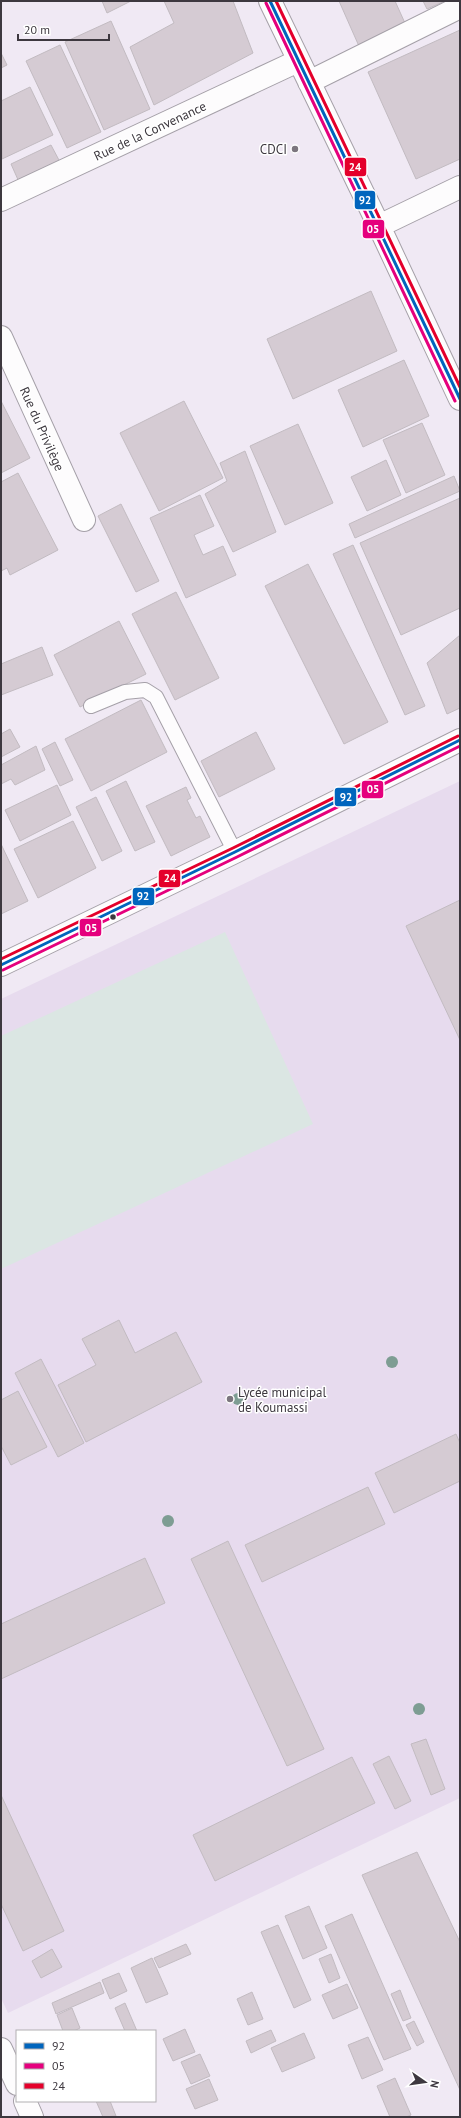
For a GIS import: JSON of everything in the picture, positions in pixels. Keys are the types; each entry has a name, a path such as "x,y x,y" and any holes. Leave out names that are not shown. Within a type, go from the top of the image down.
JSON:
{"street":[{"path":"270,1 379,226 460,399"},
{"path":"309,82 460,7"},
{"name":"Rue de la Convenance","path":"1,200 298,61"},
{"path":"379,226 460,188"},
{"name":"Rue du Privilège","path":"1,337 84,520"},
{"path":"1,965 235,852 460,740"},
{"path":"1,2049 16,2082"},
{"path":"25,2102 32,2117"}],"lane":[{"path":"91,706 125,692 145,690 156,697 235,852"}],"shaded area":[{"name":"Lycée municipal de Koumassi","path":"460,781 460,1798 8,2013 1,1998 1,999"},
{"path":"225,932 313,1124 1,1269 1,1036"}],"building":[{"path":"102,1 131,1 107,13"},
{"path":"164,1 233,1 253,53 154,105 130,47 174,23"},
{"path":"339,1 395,1 409,32 362,53"},
{"path":"423,1 445,1 427,9"},
{"path":"111,21 150,109 104,130 65,42"},
{"path":"460,30 460,159 416,179 368,72"},
{"path":"60,45 101,132 67,148 26,61"},
{"path":"1,53 7,65 1,68"},
{"path":"30,87 53,135 2,159 1,101"},
{"path":"51,145 60,162 19,182 11,164"},
{"path":"371,291 397,351 293,399 267,339"},
{"path":"404,360 429,416 363,447 338,390"},
{"path":"1,401 30,458 1,473"},
{"path":"184,401 223,478 159,511 120,433"},
{"path":"422,423 445,475 406,493 383,440"},
{"path":"298,424 333,503 285,525 250,446"},
{"path":"245,451 276,532 233,552 205,494 227,481 220,463"},
{"path":"386,460 401,495 367,511 351,477"},
{"path":"18,473 58,550 10,575 7,568 1,571 1,482"},
{"path":"454,476 460,491 355,538 349,524"},
{"path":"200,495 214,526 194,535 203,555 223,546 236,575 186,598 150,518"},
{"path":"460,498 460,608 401,635 360,543"},
{"path":"121,504 159,581 136,592 98,516"},
{"path":"353,545 425,706 405,715 333,554"},
{"path":"308,564 388,722 344,744 265,586"},
{"path":"176,592 219,678 175,700 132,614"},
{"path":"119,621 146,674 80,707 54,655"},
{"path":"460,635 460,708 447,714 427,663"},
{"path":"42,647 53,675 1,695 1,664"},
{"path":"141,700 167,752 91,791 65,739"},
{"path":"10,729 20,747 1,757 1,734"},
{"path":"256,732 275,769 219,797 201,761"},
{"path":"55,742 73,780 60,786 42,749"},
{"path":"36,746 45,770 15,785 11,779 1,784 1,765"},
{"path":"126,781 155,842 135,851 106,791"},
{"path":"57,785 71,815 20,841 5,810"},
{"path":"186,787 191,798 187,800 196,818 200,816 210,837 171,856 146,806"},
{"path":"96,797 122,851 102,861 76,807"},
{"path":"73,821 96,868 38,898 14,849"},
{"path":"1,844 28,901 1,914"},
{"path":"460,900 460,1040 406,926"},
{"path":"119,1320 135,1353 176,1332 202,1382 86,1442 58,1385 96,1365 82,1339"},
{"path":"41,1359 84,1443 58,1457 15,1373"},
{"path":"18,1391 47,1447 11,1465 1,1446 1,1400"},
{"path":"456,1434 460,1443 460,1481 394,1513 375,1473"},
{"path":"368,1487 385,1524 262,1582 245,1545"},
{"path":"228,1541 324,1749 287,1766 191,1559"},
{"path":"145,1558 165,1603 1,1679 1,1624"},
{"path":"426,1739 445,1789 431,1795 411,1744"},
{"path":"389,1756 411,1801 395,1809 373,1764"},
{"path":"352,1757 375,1803 215,1881 193,1835"},
{"path":"1,1795 64,1931 23,1951 1,1904"},
{"path":"417,1852 460,1942 460,2090 362,1875"},
{"path":"309,1906 327,1948 303,1959 285,1916"},
{"path":"352,1914 411,2049 384,2060 325,1926"},
{"path":"278,1925 311,2000 294,2008 261,1932"},
{"path":"186,1944 191,1954 159,1968 154,1958"},
{"path":"52,1949 62,1967 41,1978 32,1961"},
{"path":"331,1954 340,1978 329,1983 319,1959"},
{"path":"152,1958 168,1994 146,2003 131,1968"},
{"path":"119,1973 127,1991 110,1999 102,1980"},
{"path":"100,1982 104,1993 56,2014 52,2003"},
{"path":"347,1984 358,2008 333,2019 322,1995"},
{"path":"400,1990 411,2018 403,2021 391,1994"},
{"path":"252,1992 263,2019 248,2025 237,1999"},
{"path":"125,2003 137,2030 125,2030 115,2008"},
{"path":"72,2008 80,2028 76,2030 63,2030 57,2015"},
{"path":"414,2021 424,2042 417,2046 406,2025"},
{"path":"185,2029 195,2052 173,2061 163,2039"},
{"path":"271,2030 276,2041 251,2053 246,2041"},
{"path":"304,2033 315,2058 282,2072 271,2048"},
{"path":"368,2037 383,2070 362,2079 348,2045"},
{"path":"200,2054 210,2076 191,2084 181,2062"},
{"path":"395,2078 411,2115 406,2117 390,2117 377,2086"},
{"path":"209,2079 218,2100 195,2109 186,2089"},
{"path":"96,2102 110,2102 116,2116 103,2117"}],"transit line":[{"name":"92","path":"270,1 460,399"},
{"name":"24","path":"276,1 460,387"},
{"name":"05","path":"266,3 455,401"},
{"name":"24","path":"1,959 233,848 458,736"},
{"name":"92","path":"1,965 235,852 460,740"},
{"name":"05","path":"3,970 237,857 460,746"}],"place":[{"name":"CDCI","path":"295,149"},
{"name":"Lycée municipal de Koumassi","path":"230,1399"}]}
